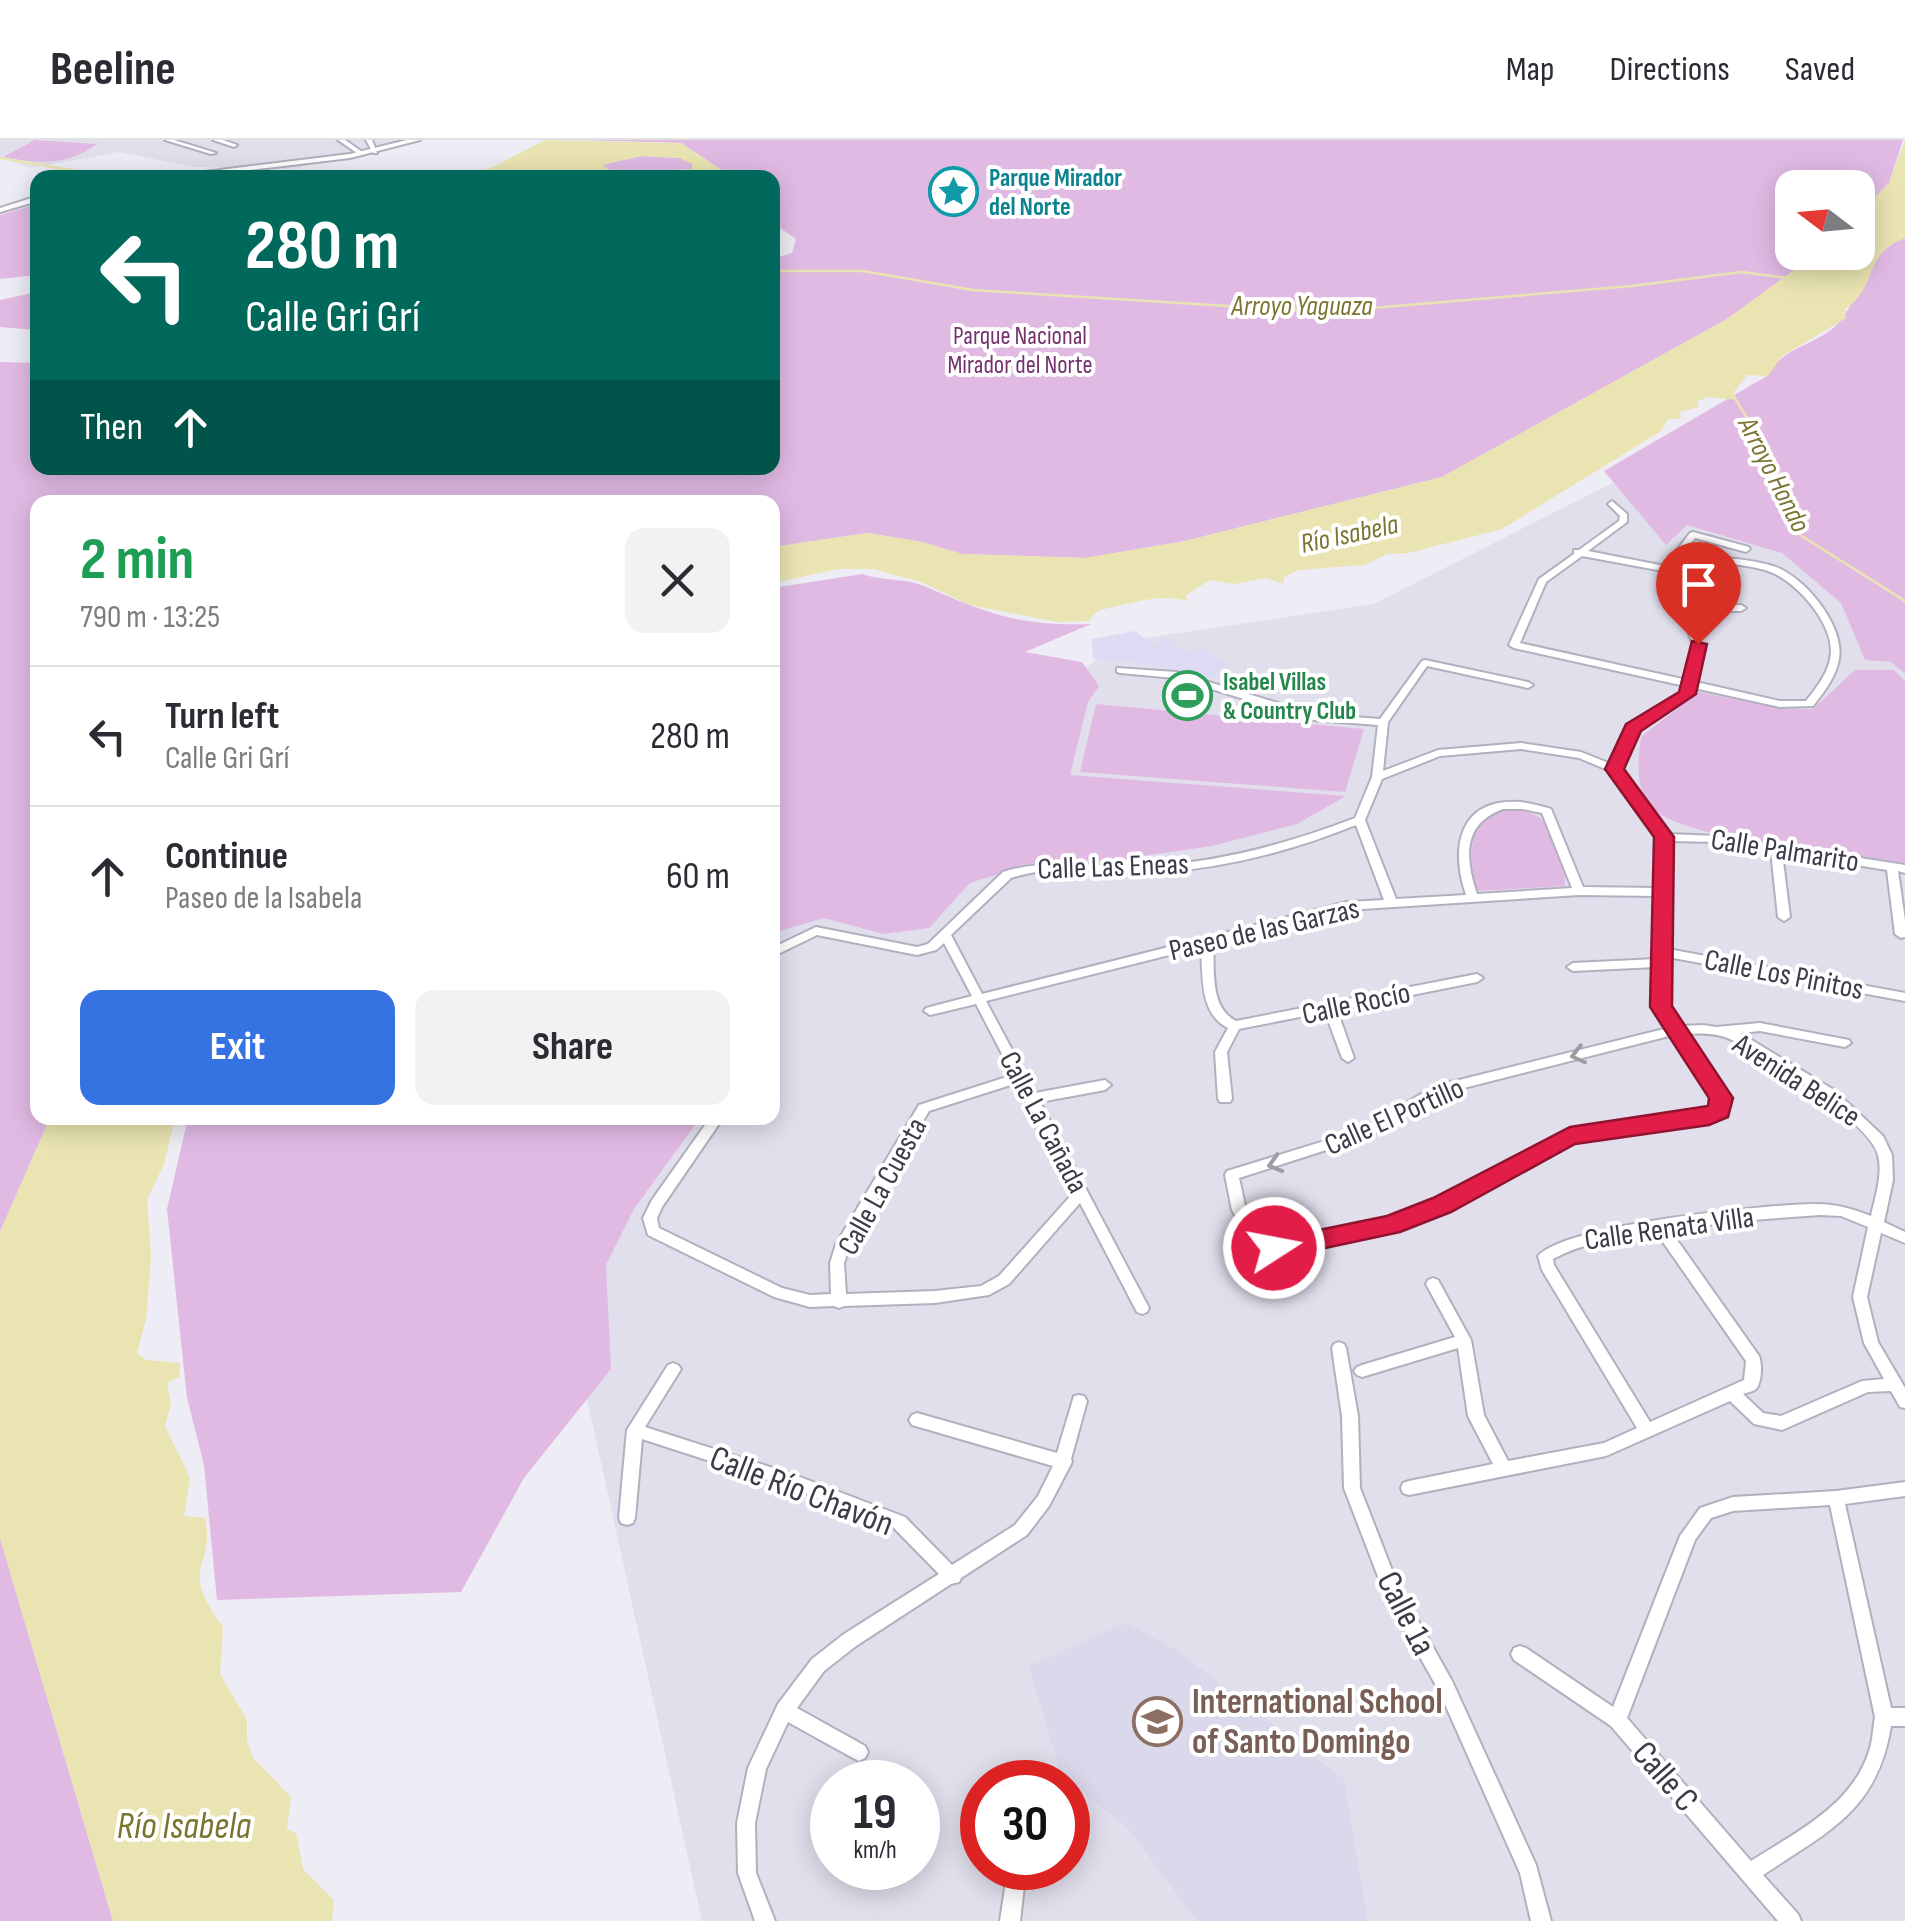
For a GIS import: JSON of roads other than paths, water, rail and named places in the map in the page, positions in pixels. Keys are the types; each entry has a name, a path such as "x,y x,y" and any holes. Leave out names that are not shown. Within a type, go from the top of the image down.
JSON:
{"street":[{"path":"168,140 213,153"},
{"path":"216,140 234,145"},
{"path":"341,140 360,153"},
{"path":"369,140 374,151"},
{"path":"230,170 374,151 416,140"},
{"path":"240,170 360,158 428,140"},
{"path":"0,208 30,199"},
{"path":"1612,504 1624,516 1623,522 1577,552 1534,592 1514,645 1690,686 1780,704 1809,704 1828,682 1838,650 1834,629 1803,588 1780,573 1674,558"},
{"path":"1666,568 1692,535 1746,549"},
{"path":"1577,552 1666,568"},
{"path":"1614,769 1633,728 1687,694 1690,686 1698,644 1666,568"},
{"path":"1685,608 1741,608"},
{"path":"1391,902 1360,820 1377,777 1383,722 1425,663 1528,684"},
{"path":"1120,670 1176,675 1314,717 1383,722"},
{"path":"1377,777 1438,753 1521,746 1580,755 1614,769 1664,837 1661,1007 1673,1031"},
{"path":"1473,899 1462,857 1472,823 1480,810 1502,804 1528,804 1547,811 1579,892"},
{"name":"Calle Las Eneas","path":"946,936 1006,874 1022,870 1174,867 1245,854 1360,820"},
{"name":"Calle Palmarito","path":"1664,837 1718,838 1899,868"},
{"path":"1776,848 1784,917"},
{"path":"1899,868 1900,934"},
{"name":"Paseo de las Garzas","path":"930,1011 1347,906 1579,892 1664,892"},
{"path":"780,949 816,931 917,951 946,936"},
{"name":"Calle La Cañada","path":"946,936 1142,1308"},
{"path":"1208,944 1214,1011 1222,1022 1235,1026 1221,1052 1225,1099"},
{"name":"Calle Los Pinitos","path":"1574,966 1662,957 1905,997"},
{"name":"Calle Rocío","path":"1235,1026 1477,978"},
{"path":"1330,1008 1348,1058"},
{"path":"1718,1030 1760,1027 1845,1043"},
{"name":"Avenida Belice","path":"1673,1031 1718,1030 1752,1045 1830,1094 1868,1126 1885,1156 1878,1227 1860,1297 1872,1343 1905,1402"},
{"name":"Calle El Portillo","path":"1673,1031 1721,1098 1720,1111 1709,1116 1570,1136 1442,1205 1391,1225 1274,1248 1259,1246 1239,1210 1232,1175 1365,1134 1440,1089 1673,1031"},
{"name":"Calle La Cuesta","path":"839,1302 838,1263 843,1244 913,1120 937,1101 1019,1078"},
{"path":"1030,1099 1105,1085"},
{"path":"712,1125 657,1204 650,1218 653,1231 778,1293 839,1302 984,1291 1004,1280 1081,1192"},
{"name":"Calle Renata Villa","path":"1646,1430 1544,1256 1552,1246 1660,1226 1838,1210 1905,1238"},
{"path":"1409,1488 1606,1449 1751,1384 1754,1360 1660,1226"},
{"path":"1433,1284 1464,1340 1476,1416 1504,1469"},
{"path":"1362,1371 1464,1340"},
{"name":"Calle 1a","path":"1339,1348 1350,1416 1352,1488 1390,1587 1446,1687 1530,1872 1541,1921"},
{"path":"626,1518 635,1430 673,1369"},
{"path":"1733,1394 1760,1419 1782,1424 1866,1386 1894,1385"},
{"path":"766,1921 747,1873 746,1822 757,1768 784,1710 818,1665 1021,1530 1044,1506 1064,1462 1079,1401"},
{"path":"917,1420 1064,1462"},
{"name":"Calle Río Chavón","path":"635,1430 792,1480 898,1522 953,1577"},
{"path":"1617,1720 1688,1536 1706,1513 1733,1504 1905,1489"},
{"path":"1750,1872 1848,1806 1870,1779 1881,1751 1884,1717 1836,1498"},
{"name":"Calle C","path":"1520,1654 1617,1720 1791,1921"},
{"path":"784,1710 860,1752"},
{"path":"1884,1717 1905,1718"},
{"path":"1010,1921 1014,1890"}],"water":[{"path":"545,140 681,143 722,170 677,170 692,169 692,164 680,158 641,156 602,165 610,170 482,170"},
{"name":"Río Isabela","path":"1905,140 1905,238 1892,244 1875,264 1875,197 1889,183"},
{"name":"Río Isabela","path":"1795,270 1872,270 1862,291 1845,309 1846,318 1782,356 1768,376 1747,375 1734,392 1737,400 1709,397 1697,401 1699,407 1679,412 1681,419 1668,419 1661,431 1502,529 1408,553 1387,554 1365,565 1298,570 1284,577 1284,584 1266,578 1234,584 1210,580 1186,595 1187,601 1143,600 1099,610 1088,621 1057,622 970,605 919,581 873,569 838,569 780,581 780,546 867,533 922,542 962,554 1085,558 1185,541 1442,477 1727,319"},
{"name":"Río Isabela","path":"47,1125 173,1125 164,1164 147,1200 151,1256 146,1320 137,1353 146,1360 180,1363 179,1377 167,1383 171,1404 165,1426 190,1478 184,1516 205,1518 206,1548 200,1578 209,1606 223,1627 220,1674 247,1720 247,1741 254,1759 291,1797 287,1829 296,1833 303,1869 334,1900 332,1921 113,1921 0,1538 0,1232"}],"waterway":[{"name":"Arroyo Yaguaza","path":"0,158 70,170"},
{"name":"Arroyo Yaguaza","path":"780,271 863,271 973,290 1324,312 1632,286 1741,272 1788,278"},
{"name":"Arroyo Hondo","path":"1736,400 1781,474 1800,535 1905,601"}],"place":[{"name":"Parque Mirador del Norte","path":"954,191"},
{"name":"Isabel Villas & Country Club","path":"1188,695"},
{"name":"International School of Santo Domingo","path":"1157,1721"}],"park label":[{"name":"Parque Nacional Mirador del Norte","path":"1020,350"}]}
